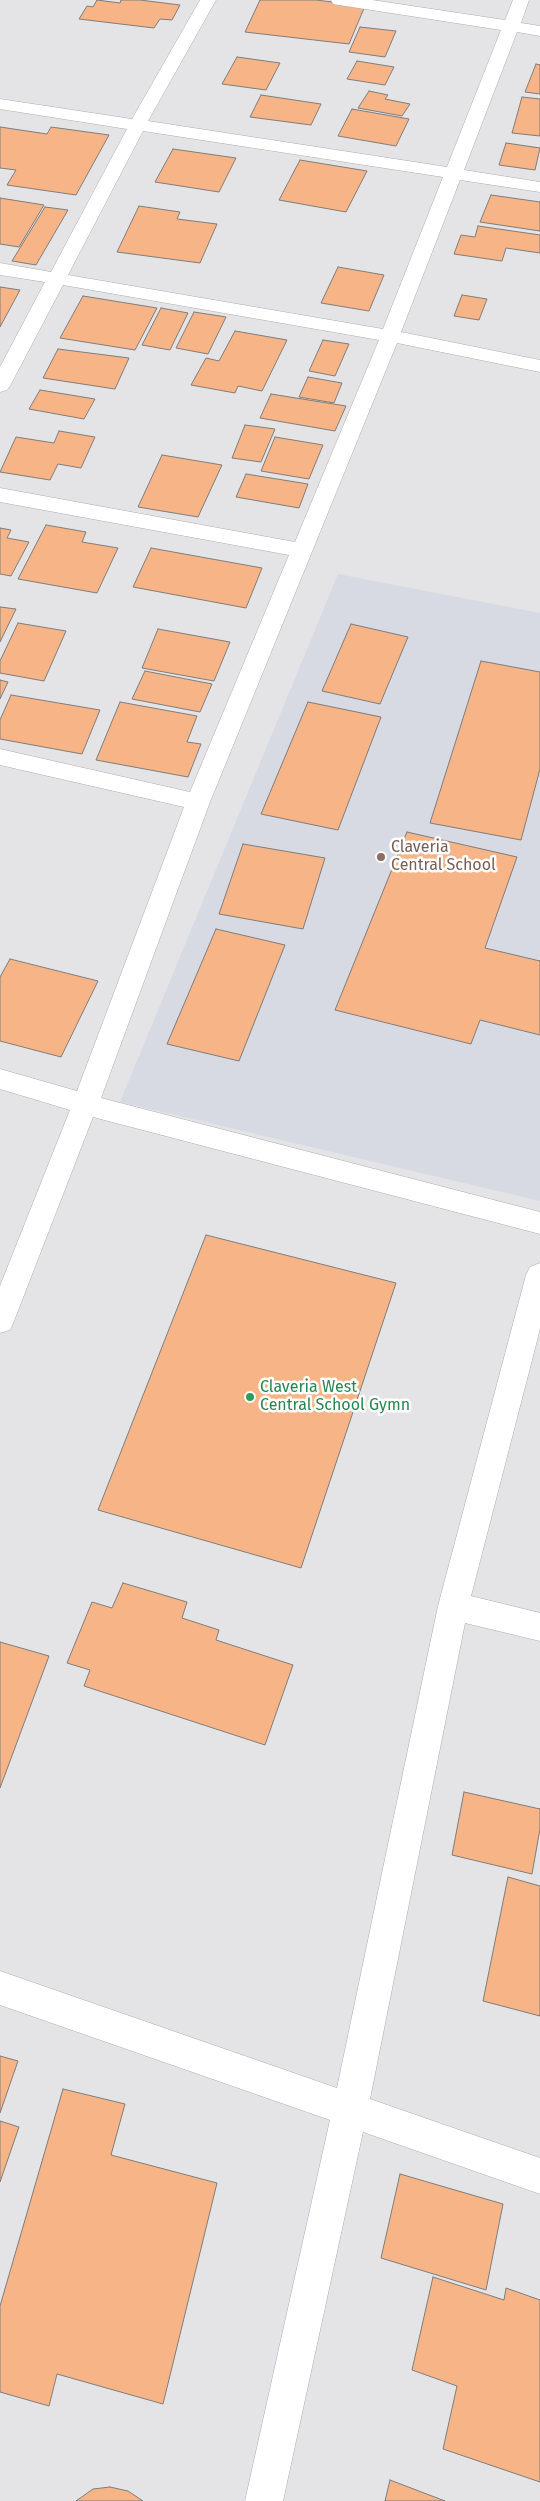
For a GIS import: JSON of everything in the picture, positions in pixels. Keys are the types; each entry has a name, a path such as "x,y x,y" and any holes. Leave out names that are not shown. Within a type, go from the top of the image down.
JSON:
{"street":[{"path":"0,386 137,126 208,0"},
{"path":"339,0 510,28 540,31"},
{"path":"0,1320 85,1104 198,802 390,336 521,0"},
{"path":"0,104 540,187"},
{"path":"0,269 390,336 540,366"},
{"path":"0,495 302,550"},
{"path":"0,757 198,802"},
{"path":"0,1079 85,1104 540,1223"},
{"path":"264,2501 350,2110 453,1606 540,1275"},
{"path":"453,1606 540,1627"},
{"path":"0,1988 540,2176"}],"shaded area":[{"name":"Claveria Central School","path":"338,574 540,613 540,1201 120,1102"}],"building":[{"path":"97,0 120,3 121,0 140,0 180,5 172,20 160,19 154,28 79,19 87,6 93,7"},
{"path":"260,0 316,0 365,6 349,44 245,32"},
{"path":"360,27 396,31 385,57 349,52"},
{"path":"237,57 280,63 266,90 222,84"},
{"path":"357,61 394,67 385,85 347,79"},
{"path":"536,64 540,65 540,94 525,92"},
{"path":"369,91 388,95 385,99 410,104 402,116 358,108"},
{"path":"261,95 321,104 311,125 250,117"},
{"path":"522,97 540,99 540,136 512,133"},
{"path":"352,109 409,119 396,146 338,136"},
{"path":"0,127 47,134 51,127 109,135 76,195 7,185 16,170 0,168"},
{"path":"506,143 540,148 535,170 499,165"},
{"path":"173,149 236,158 219,192 155,182"},
{"path":"300,160 367,171 346,212 279,200"},
{"path":"491,195 540,202 540,231 480,222"},
{"path":"0,198 44,205 19,247 0,244"},
{"path":"139,206 180,212 177,219 217,224 200,263 117,252"},
{"path":"45,207 68,210 36,265 12,261"},
{"path":"478,226 540,235 540,253 506,248 502,261 454,254 461,235 475,237"},
{"path":"338,267 384,275 369,311 321,303"},
{"path":"0,287 20,290 0,327"},
{"path":"462,295 487,299 479,320 454,316"},
{"path":"83,296 157,308 135,350 60,338"},
{"path":"161,308 188,313 170,350 142,345"},
{"path":"194,312 226,317 208,354 176,348"},
{"path":"235,331 287,340 262,391 238,386 235,393 191,385 206,358 219,361"},
{"path":"323,340 349,344 335,376 309,371"},
{"path":"58,349 129,358 115,389 43,378"},
{"path":"308,377 342,383 334,403 299,397"},
{"path":"40,390 95,399 84,419 29,409"},
{"path":"271,394 346,406 335,431 260,418"},
{"path":"245,425 275,429 261,462 232,458"},
{"path":"59,431 95,437 81,468 58,464 50,480 0,472 16,437 54,443"},
{"path":"275,437 323,445 309,479 261,471"},
{"path":"162,455 222,465 198,517 138,507"},
{"path":"246,474 308,484 299,508 236,497"},
{"path":"46,525 86,532 82,542 118,548 97,593 18,579"},
{"path":"0,528 11,530 7,538 29,542 11,576 0,574"},
{"path":"151,548 262,568 246,608 133,587"},
{"path":"0,607 16,609 0,642"},
{"path":"18,623 66,631 44,681 0,673 0,661"},
{"path":"351,624 408,637 380,704 322,691"},
{"path":"158,629 230,642 214,681 142,668"},
{"path":"481,661 540,672 540,769 521,840 430,823"},
{"path":"145,671 212,684 200,712 132,699"},
{"path":"0,680 8,682 0,699"},
{"path":"11,695 100,710 82,754 0,739 0,720"},
{"path":"120,702 197,716 187,742 201,744 188,777 96,760"},
{"path":"308,702 381,717 338,830 261,814"},
{"path":"407,832 517,857 485,948 540,961 540,1035 480,1020 471,1044 335,1010"},
{"path":"243,844 325,858 303,929 219,914"},
{"path":"216,929 285,945 239,1061 167,1044"},
{"path":"10,959 98,981 61,1057 0,1041 0,977"},
{"name":"Claveria West Central School Gymn","path":"206,1235 396,1283 301,1568 98,1510"},
{"path":"123,1583 187,1602 182,1618 219,1630 216,1640 293,1665 265,1745 84,1686 90,1670 67,1663 92,1602 112,1608"},
{"path":"0,1642 49,1656 0,1788"},
{"path":"464,1792 540,1809 540,1829 532,1874 452,1855"},
{"path":"508,1877 540,1886 540,2016 483,2001"},
{"path":"0,2056 18,2061 0,2113"},
{"path":"63,2089 125,2104 111,2155 217,2183 163,2404 57,2374 49,2406 0,2392 0,2306"},
{"path":"0,2121 19,2127 0,2182"},
{"path":"400,2174 503,2204 486,2290 381,2258"},
{"path":"433,2277 504,2300 506,2288 540,2300 540,2482 443,2449 457,2386 412,2370"},
{"path":"390,2480 445,2501 385,2501"},
{"path":"110,2487 128,2491 143,2501 76,2501 93,2489"}],"place":[{"name":"Claveria Central School","path":"381,857"},
{"name":"Claveria West Central School Gymn","path":"250,1397"}]}
